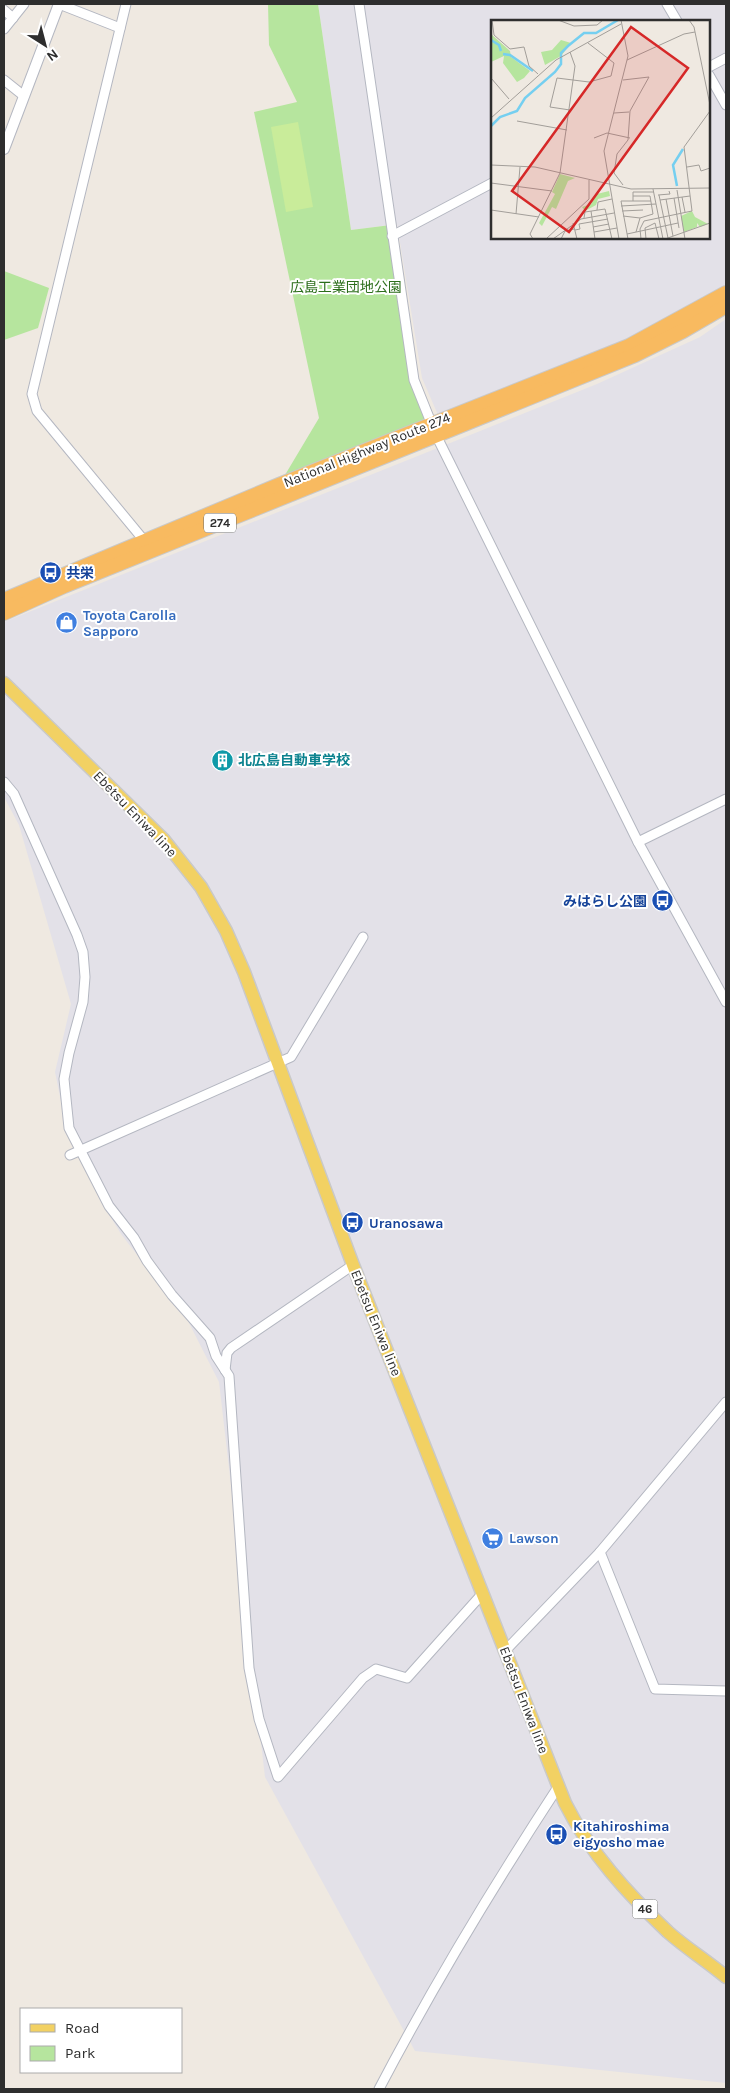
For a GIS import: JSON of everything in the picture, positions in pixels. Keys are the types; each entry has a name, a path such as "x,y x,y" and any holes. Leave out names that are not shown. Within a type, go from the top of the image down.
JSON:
{"highway":[{"name":"National Highway Route 274","path":"4,600 148,546 434,430 629,346 726,293"},
{"name":"National Highway Route 274","path":"434,430 635,355 683,331 726,306"},
{"name":"National Highway Route 274","path":"4,613 148,546"}],"main road":[{"name":"Ebetsu Eniwa line","path":"4,683 163,839 201,887 226,931 353,1265 558,1787 577,1828 623,1888 670,1933 726,1977"}],"street":[{"path":"4,28 24,4"},
{"path":"4,149 59,4 120,28"},
{"path":"126,4 32,394 37,411 148,546"},
{"path":"359,4 414,380 434,430 638,842 726,1002"},
{"path":"667,4 676,20"},
{"path":"4,10 13,18"},
{"path":"710,66 726,58"},
{"path":"710,77 726,105"},
{"path":"4,80 24,96"},
{"path":"392,236 491,184"},
{"path":"4,782 14,794 83,952 85,976 83,1002 64,1078 69,1128 109,1206 134,1238 147,1261 172,1295 210,1338 216,1356 229,1376 249,1668 259,1720 278,1777 363,1678 376,1669 407,1678 483,1593"},
{"path":"638,842 726,799"},
{"path":"70,1155 81,1151 90,1144 291,1057 363,937"},
{"path":"225,1370 227,1353 231,1348 353,1265"},
{"path":"505,1651 600,1552 726,1402"},
{"path":"600,1552 655,1689 726,1691"},
{"path":"379,2089 444,1972 518,1848 558,1787"}],"shaded area":[{"path":"318,4 726,4 726,285 674,316 624,340 438,415 422,378 397,224 351,230"},
{"path":"726,319 726,2083 415,2051 265,1777 219,1382 188,1321 121,1234 99,1198 67,1131 55,1072 71,1004 19,825 4,797 4,622 597,384 700,337"}],"green space":[{"name":"広島工業団地公園","path":"268,4 318,4 351,230 391,225 414,380 432,425 279,485 319,418 254,112 297,102 269,45"},
{"path":"298,122 313,207 286,212 271,127"},
{"path":"4,271 49,288 38,328 4,340"}],"place":[{"name":"共栄","path":"50,573"},
{"name":"Toyota Carolla Sapporo","path":"67,623"},
{"name":"北広島自動車学校","path":"222,760"},
{"name":"みはらし公園","path":"663,901"},
{"name":"Uranosawa","path":"353,1223"},
{"name":"Lawson","path":"493,1538"},
{"name":"Kitahiroshima eigyosho mae","path":"557,1834"}]}
